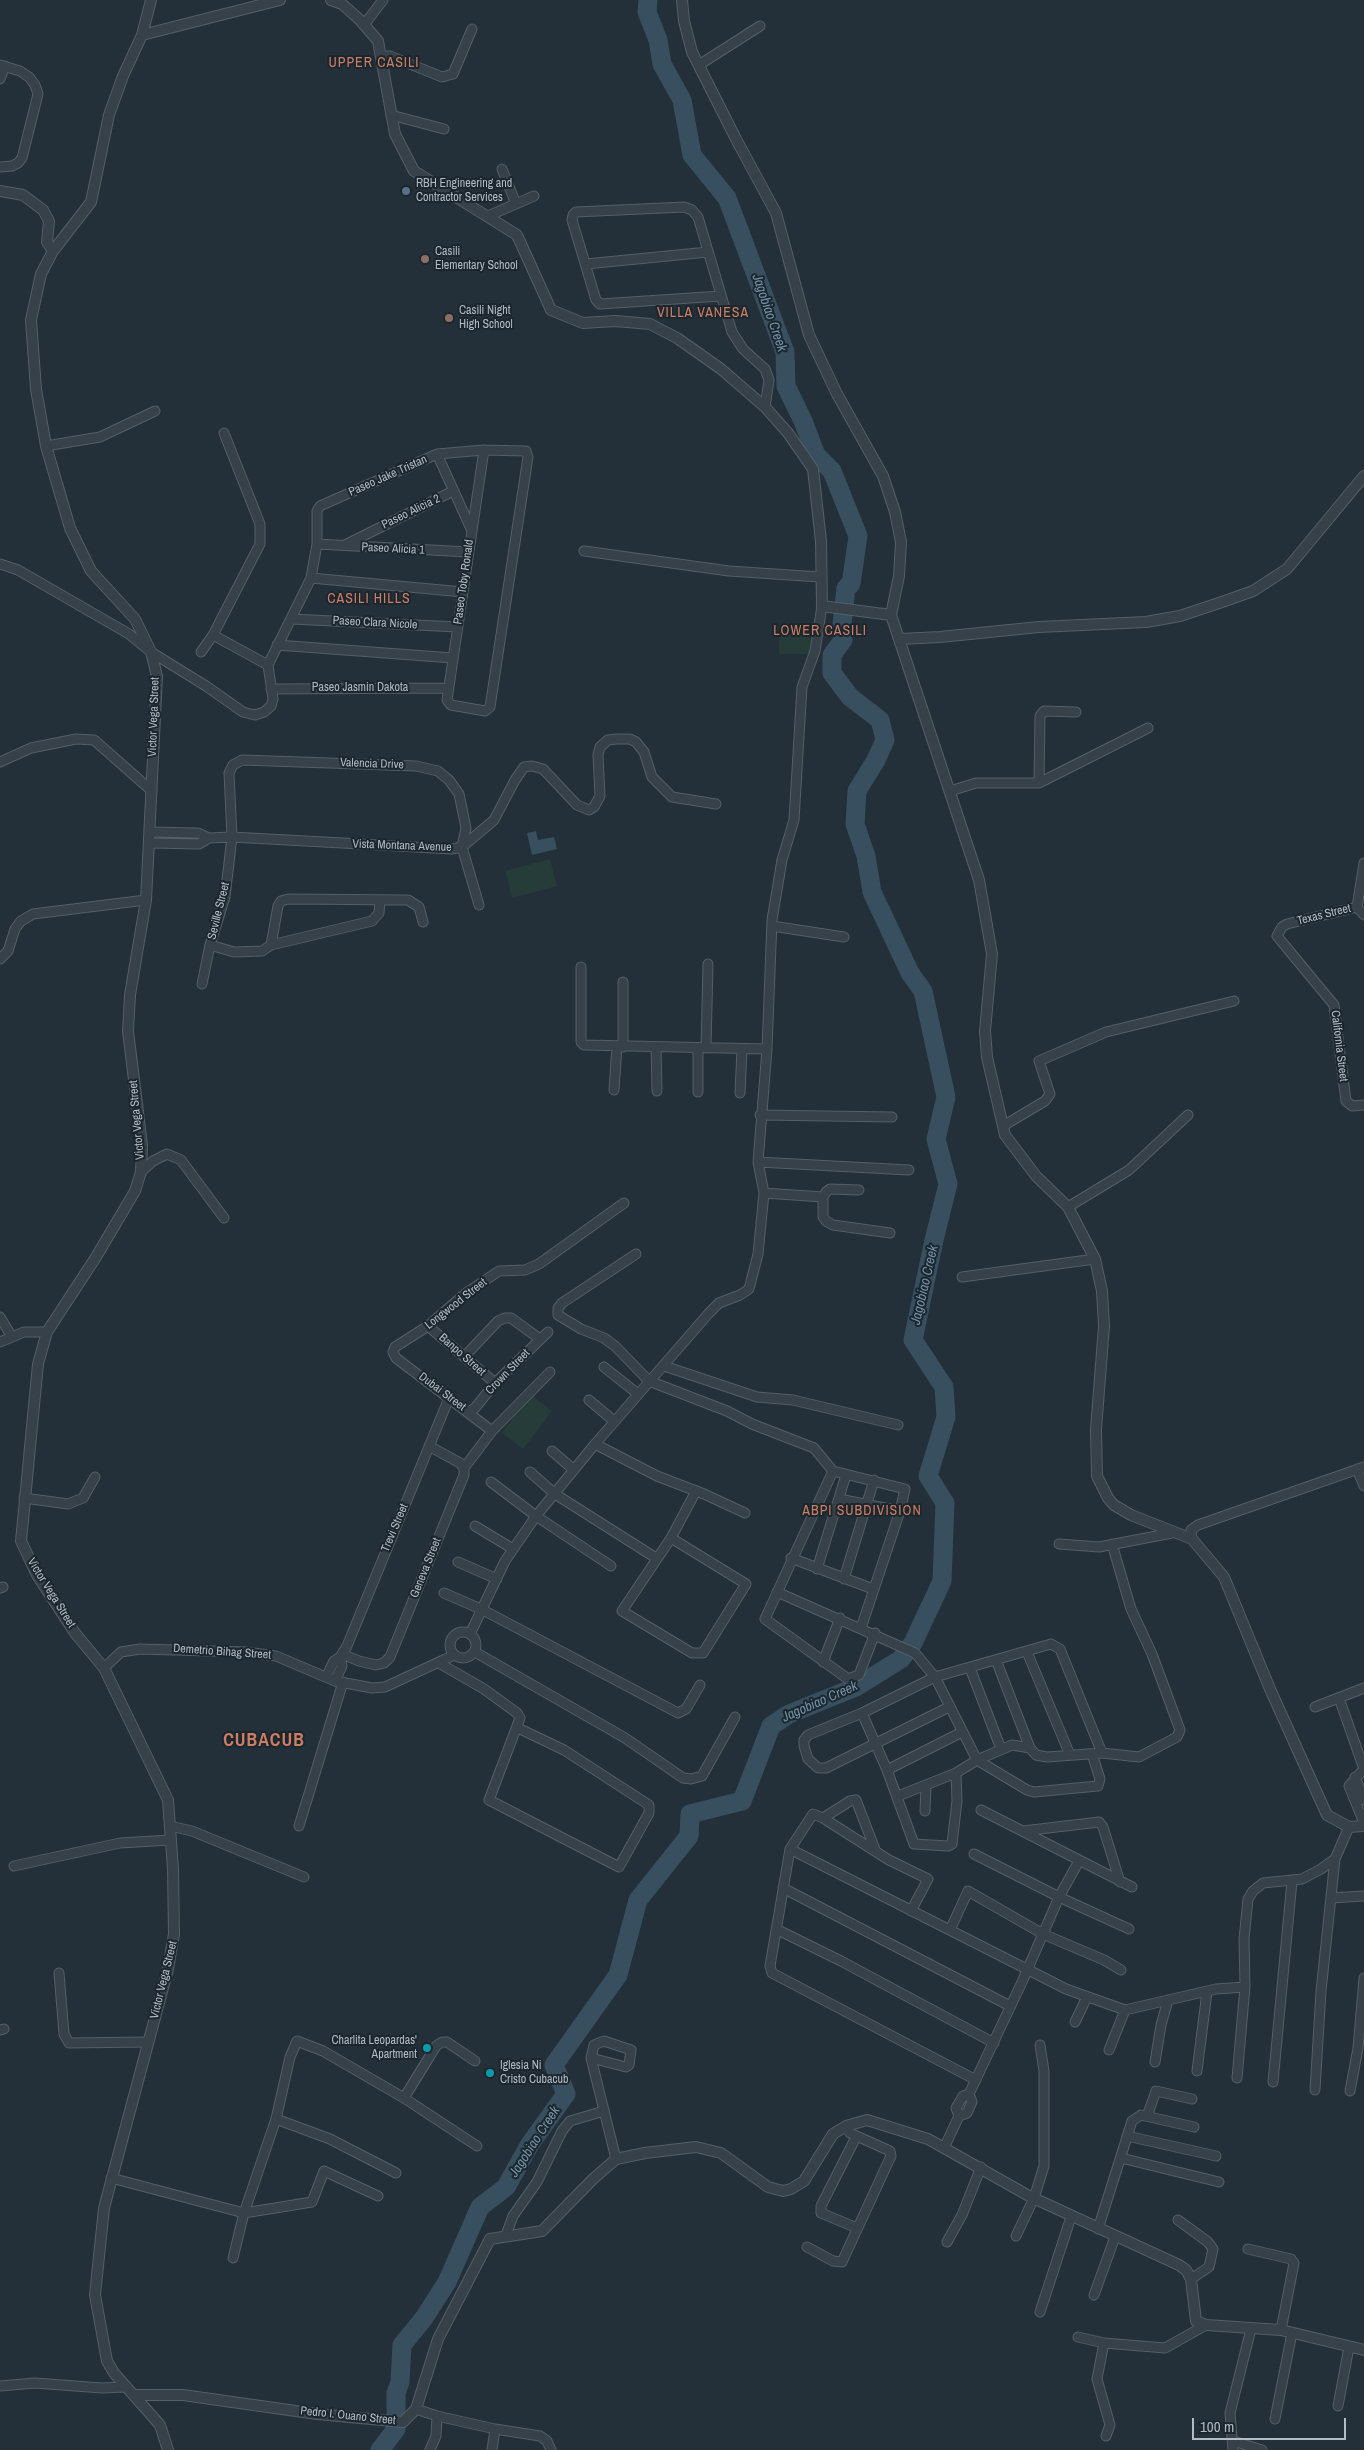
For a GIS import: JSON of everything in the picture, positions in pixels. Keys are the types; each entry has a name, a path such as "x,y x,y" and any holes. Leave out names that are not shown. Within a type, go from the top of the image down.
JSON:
{"street":[{"name":"Victor Vega Street","path":"151,0 142,35 123,76 109,115 91,202 54,251 42,274 31,320 36,388 46,446 70,528 91,572 135,619 151,652 157,676 146,900 130,995 128,1031 142,1145 141,1172 135,1191 96,1257 47,1332 38,1364 21,1541 32,1568 75,1633 104,1668 168,1800 174,1934 168,1968 104,2208 95,2295 107,2362 114,2374 160,2425 168,2450"},
{"path":"142,35 280,0"},
{"path":"331,0 342,4 364,25 378,42 382,56 383,80 395,134 414,171 517,235 551,310 583,323 615,321 650,324 677,338 765,407 788,433 813,469 821,541 820,577 822,606 815,651 802,687 794,820 782,860 772,926 767,1049 760,1115 758,1162 764,1193 758,1254 749,1289 740,1295 719,1303 595,1444 536,1516 513,1548 470,1634"},
{"path":"364,25 383,0"},
{"path":"682,0 684,21 692,52 776,212 809,335 837,394 883,476 891,499 902,542 899,576 891,616 979,880 992,954 985,1031 987,1057 1005,1135 1020,1157 1068,1207 1095,1259 1102,1291 1104,1326 1096,1429 1097,1476 1108,1498 1114,1505 1131,1515 1172,1533 1192,1539"},
{"path":"699,65 760,26"},
{"path":"382,56 390,56 442,77 453,74 472,28"},
{"path":"0,79 2,65 20,71 35,85 38,94 22,158 12,166 0,167"},
{"path":"391,115 444,129"},
{"path":"502,169 516,204"},
{"path":"0,191 23,195 44,210 49,221 47,242 54,251"},
{"path":"488,216 534,196"},
{"path":"721,296 600,304 596,300 572,220 576,212 684,207 692,210 698,217 732,332 743,349 765,370 769,380 765,407"},
{"path":"586,264 708,252"},
{"path":"46,446 100,437 155,411"},
{"path":"201,652 213,635 260,544 260,524 224,434"},
{"path":"472,531 484,450"},
{"name":"Paseo Jake Tristan","path":"317,544 317,511 320,506 437,454 484,450 526,451 528,457 490,707 484,710 451,705 447,700 448,688"},
{"name":"Paseo Toby Ronald","path":"437,454 472,531 448,688"},
{"path":"900,639 1038,627 1146,622 1180,616 1222,602 1253,591 1287,569 1362,482"},
{"name":"Paseo Alicia 2","path":"343,546 453,491"},
{"path":"0,564 18,570 129,634 151,652 206,686 243,712 255,715 264,712 271,706 272,689 268,666 311,578 317,544"},
{"name":"Paseo Alicia 1","path":"317,544 469,552"},
{"path":"584,551 729,571 820,577"},
{"path":"311,578 463,592"},
{"path":"822,606 891,616"},
{"name":"Paseo Clara Nicole","path":"292,619 458,627"},
{"path":"213,635 268,666"},
{"path":"277,645 453,658"},
{"name":"Paseo Jasmin Dakota","path":"272,689 448,688"},
{"path":"1039,783 1040,716 1044,711 1076,712"},
{"path":"950,791 976,783 1039,783 1148,728"},
{"path":"0,762 31,748 76,739 94,740 152,791"},
{"name":"Vista Montana Avenue","path":"150,832 198,833 209,838 232,837 440,849 462,846 494,820 524,767 532,766 543,769 577,804 589,810 594,807 600,796 598,755 602,743 608,740 630,740 636,742 644,752 652,777 672,797 716,804"},
{"name":"Valencia Drive","path":"232,837 229,773 233,766 242,760 416,766 438,771 449,780 458,794 466,828 462,846 479,905"},
{"name":"Seville Street","path":"202,984 210,945 225,898 232,837"},
{"name":"Vista Montana Avenue","path":"150,843 199,844 209,838"},
{"name":"Texas Street","path":"1279,931 1287,924 1357,907 1364,863"},
{"path":"271,945 278,906 281,901 297,898 408,900 414,903 422,912 423,922"},
{"path":"0,959 8,951 15,929 21,921 33,914 146,900"},
{"path":"210,945 234,952 262,951 271,945 372,920 379,913 380,900"},
{"path":"1357,907 1364,914"},
{"path":"772,926 844,937"},
{"name":"California Street","path":"1279,931 1278,936 1281,943 1334,1005 1346,1101 1352,1106 1364,1105"},
{"path":"698,1092 708,964"},
{"path":"581,967 581,1042 587,1046 767,1049"},
{"path":"614,1090 620,1046 623,982"},
{"path":"1003,1126 1045,1101 1050,1094 1039,1062 1106,1032 1234,1001"},
{"path":"656,1047 657,1091"},
{"path":"740,1093 742,1048"},
{"path":"760,1115 892,1117"},
{"path":"1068,1207 1129,1170 1188,1115"},
{"path":"141,1172 152,1161 167,1154 181,1160 224,1218"},
{"path":"758,1162 909,1170"},
{"path":"859,1190 830,1189 823,1197 823,1217 833,1225 890,1234"},
{"path":"764,1193 823,1197"},
{"name":"Longwood Street","path":"393,1352 396,1347 428,1326 466,1293 499,1272 525,1270 539,1264 624,1203"},
{"path":"636,1254 562,1303 558,1308 558,1315 610,1342 649,1382 726,1410 752,1424 814,1448 833,1470 905,1489 900,1511 861,1628"},
{"path":"962,1277 1095,1259"},
{"path":"0,1317 12,1337"},
{"path":"464,1357 498,1321 505,1318 511,1318 540,1339"},
{"name":"Banpo Street","path":"428,1326 495,1383"},
{"path":"0,1342 24,1332 47,1332"},
{"name":"Crown Street","path":"468,1412 475,1408 495,1383 548,1332"},
{"name":"Dubai Street","path":"393,1352 396,1358 492,1431"},
{"path":"664,1366 757,1397 792,1400 898,1425"},
{"path":"604,1367 638,1394"},
{"path":"430,1446 464,1468 492,1431 550,1372"},
{"name":"Trevi Street","path":"299,1826 335,1680 334,1661 341,1656 449,1398"},
{"path":"589,1400 614,1422"},
{"path":"595,1444 657,1476 744,1513"},
{"path":"552,1451 574,1470"},
{"name":"Geneva Street","path":"341,1656 376,1665 384,1663 390,1657 464,1475 464,1468"},
{"path":"1339,1698 1364,1770 1355,1777 1349,1786 1364,1824 1349,1827 1327,1815 1270,1689 1224,1578 1192,1539 1191,1530 1198,1524 1360,1468 1364,1486"},
{"path":"833,1470 791,1558 765,1619 848,1679 856,1677 860,1672 875,1633"},
{"path":"530,1472 555,1494 656,1558"},
{"path":"817,1568 846,1474"},
{"path":"24,1498 68,1504 83,1498 95,1478"},
{"path":"844,1579 874,1480"},
{"path":"492,1482 536,1516 611,1566"},
{"path":"672,1538 746,1584 703,1653 692,1653 622,1611 656,1558 672,1538 696,1491"},
{"path":"839,1499 900,1511"},
{"path":"475,1526 513,1548"},
{"path":"1059,1544 1100,1547 1172,1533"},
{"path":"996,1660 1030,1748 1036,1755 1047,1757 1102,1753 1139,1757 1177,1737 1180,1730 1152,1654 1131,1609 1112,1544"},
{"path":"791,1558 873,1589"},
{"path":"458,1562 497,1579"},
{"path":"777,1592 875,1633 915,1653 935,1677 977,1760 1034,1792 1098,1786 1100,1779 1092,1754"},
{"path":"444,1593 483,1610 678,1713 686,1709 700,1685"},
{"path":"824,1662 840,1618"},
{"path":"462,1632 470,1634 475,1639 475,1652 469,1657 461,1659 454,1655 450,1648 450,1641 455,1635 462,1632"},
{"path":"949,1706 826,1768 818,1768 808,1759 804,1740 808,1734 862,1713 935,1677 1051,1644 1060,1649 1102,1753"},
{"name":"Demetrio Bihag Street","path":"104,1668 121,1652 140,1649 193,1648 276,1656 335,1680 372,1688 385,1687 454,1655"},
{"path":"475,1652 625,1738 683,1778 691,1779 702,1776 735,1717"},
{"path":"1027,1652 1070,1755"},
{"path":"439,1663 484,1689 517,1713 520,1718 518,1728 489,1800 619,1867 649,1813 650,1805 564,1750 518,1728"},
{"path":"970,1668 1001,1749"},
{"path":"1315,1707 1364,1688"},
{"path":"862,1713 898,1796 914,1844 948,1846 953,1842 958,1801 956,1773"},
{"path":"887,1770 962,1732"},
{"path":"898,1796 956,1773 977,1760 1012,1745 1030,1748"},
{"path":"1355,1777 1364,1800"},
{"path":"925,1811 926,1786"},
{"path":"823,1818 850,1801 856,1800 876,1852"},
{"path":"981,1810 1132,1887"},
{"path":"911,1911 928,1879 876,1852 816,1814 810,1817 790,1849 778,1930 770,1966 772,1972 976,2080"},
{"path":"1023,1831 1099,1822 1103,1827 1120,1882"},
{"path":"170,1826 192,1831 304,1877"},
{"path":"1315,2090 1321,1991 1335,1859 1349,1827"},
{"path":"14,1866 120,1843 171,1840"},
{"path":"790,1849 1026,1969 1087,1996 1125,2010 1207,1992 1245,1987"},
{"path":"974,1854 1059,1897 1129,1929"},
{"path":"1237,2078 1245,1987 1245,1931 1248,1899 1253,1891 1263,1883 1302,1879 1335,1859"},
{"path":"944,2148 959,2116 967,2113 972,2102 969,2094 994,2043 1059,1897 1079,1861"},
{"path":"1273,2082 1292,1881"},
{"path":"783,1888 1010,2006"},
{"path":"950,1930 968,1891 1042,1934 1104,1960 1121,1970"},
{"path":"1331,1898 1364,1896"},
{"path":"778,1930 841,1961 994,2043"},
{"path":"59,1973 64,2034 69,2043 148,2042"},
{"path":"1350,2091 1358,2048 1364,1978"},
{"path":"1197,2070 1207,1992"},
{"path":"1075,2022 1087,1996"},
{"path":"1155,2062 1161,2025 1168,2000"},
{"path":"1109,2050 1125,2010"},
{"path":"233,2258 244,2213 276,2118 290,2057 297,2041 322,2051 404,2098 477,2146"},
{"path":"404,2098 436,2046 442,2042 447,2042 475,2061"},
{"path":"1016,2236 1034,2198 1044,2166 1044,2071 1040,2045"},
{"path":"591,2058 616,2159 696,2147 721,2153 768,2187 783,2191 804,2182 833,2134 846,2126 867,2120 928,2139 1071,2217 1179,2265 1186,2270 1191,2279 1196,2321 1206,2324 1251,2329 1287,2331 1364,2350"},
{"path":"1147,2116 1156,2091 1192,2098"},
{"path":"506,2235 513,2216 537,2182 562,2131 570,2120 604,2111"},
{"path":"1098,2228 1121,2158 1129,2126 1136,2117 1147,2116 1194,2127"},
{"path":"276,2118 330,2139 396,2173"},
{"path":"807,2247 833,2261 842,2262 890,2156 890,2151 850,2133 846,2126"},
{"path":"856,2136 821,2206 821,2213 857,2228"},
{"path":"1127,2136 1216,2156"},
{"path":"1121,2158 1218,2182"},
{"name":"Pedro I. Ouano Street","path":"134,2395 182,2395 317,2414 403,2422 416,2409 438,2339 490,2238 506,2235 535,2234 542,2231 593,2178 616,2159"},
{"path":"947,2242 962,2215 981,2167"},
{"path":"111,2178 244,2213 312,2202 324,2171 378,2196"},
{"path":"1040,2312 1071,2217"},
{"path":"1178,2220 1208,2242 1213,2249 1209,2267 1191,2279"},
{"path":"1094,2295 1115,2237"},
{"path":"1248,2249 1291,2259 1294,2262 1275,2419"},
{"path":"1078,2337 1104,2343 1165,2348 1206,2324"},
{"path":"1251,2329 1230,2413 1233,2446 1262,2450"},
{"path":"1104,2343 1098,2379 1110,2425 1106,2436"},
{"path":"1338,2406 1349,2347"},
{"path":"0,2386 35,2383 102,2388 126,2387"},
{"path":"416,2409 437,2416 495,2429 540,2436 547,2441 551,2450"},
{"path":"430,2450 436,2436 437,2416"},
{"path":"492,2450 495,2429"}],"green space":[{"path":"779,632 818,632 818,654 779,654"},
{"path":"550,859 557,886 512,898 505,871"},
{"path":"531,1395 552,1411 523,1449 502,1433"}],"water":[{"path":"536,831 538,840 554,837 557,849 532,855 527,833"}],"waterway":[{"name":"Jagobiao Creek","path":"380,2450 396,2429 396,2393 400,2382 402,2345 424,2318 447,2282 480,2207 506,2187 530,2144 566,2094 554,2065 618,1975 638,1900 689,1836 690,1814 742,1801 771,1726 789,1714 856,1687 901,1659 913,1643 942,1581 945,1503 928,1476 946,1417 944,1387 913,1340 948,1184 936,1139 946,1097 923,991 910,973 872,892 866,856 855,824 857,791 876,760 885,740 880,720 850,697 832,673 832,655 843,640 842,624 846,588 851,584 858,536 832,471 816,455 803,421 786,386 785,352 727,198 692,155 682,100 662,64 658,40 647,12 648,0"}],"place":[{"name":"RBH Engineering and Contractor Services","path":"406,191"},
{"name":"Casili Elementary School","path":"425,259"},
{"name":"Casili Night High School","path":"449,318"},
{"name":"Charlita Leopardas' Apartment","path":"427,2048"},
{"name":"Iglesia Ni Cristo Cubacub","path":"490,2073"}],"district":[{"name":"UPPER CASILI","path":"374,63"},
{"name":"VILLA VANESA","path":"703,313"},
{"name":"CASILI HILLS","path":"369,599"},
{"name":"LOWER CASILI","path":"820,631"},
{"name":"ABPI SUBDIVISION","path":"862,1511"},
{"name":"CUBACUB","path":"264,1741"}]}
